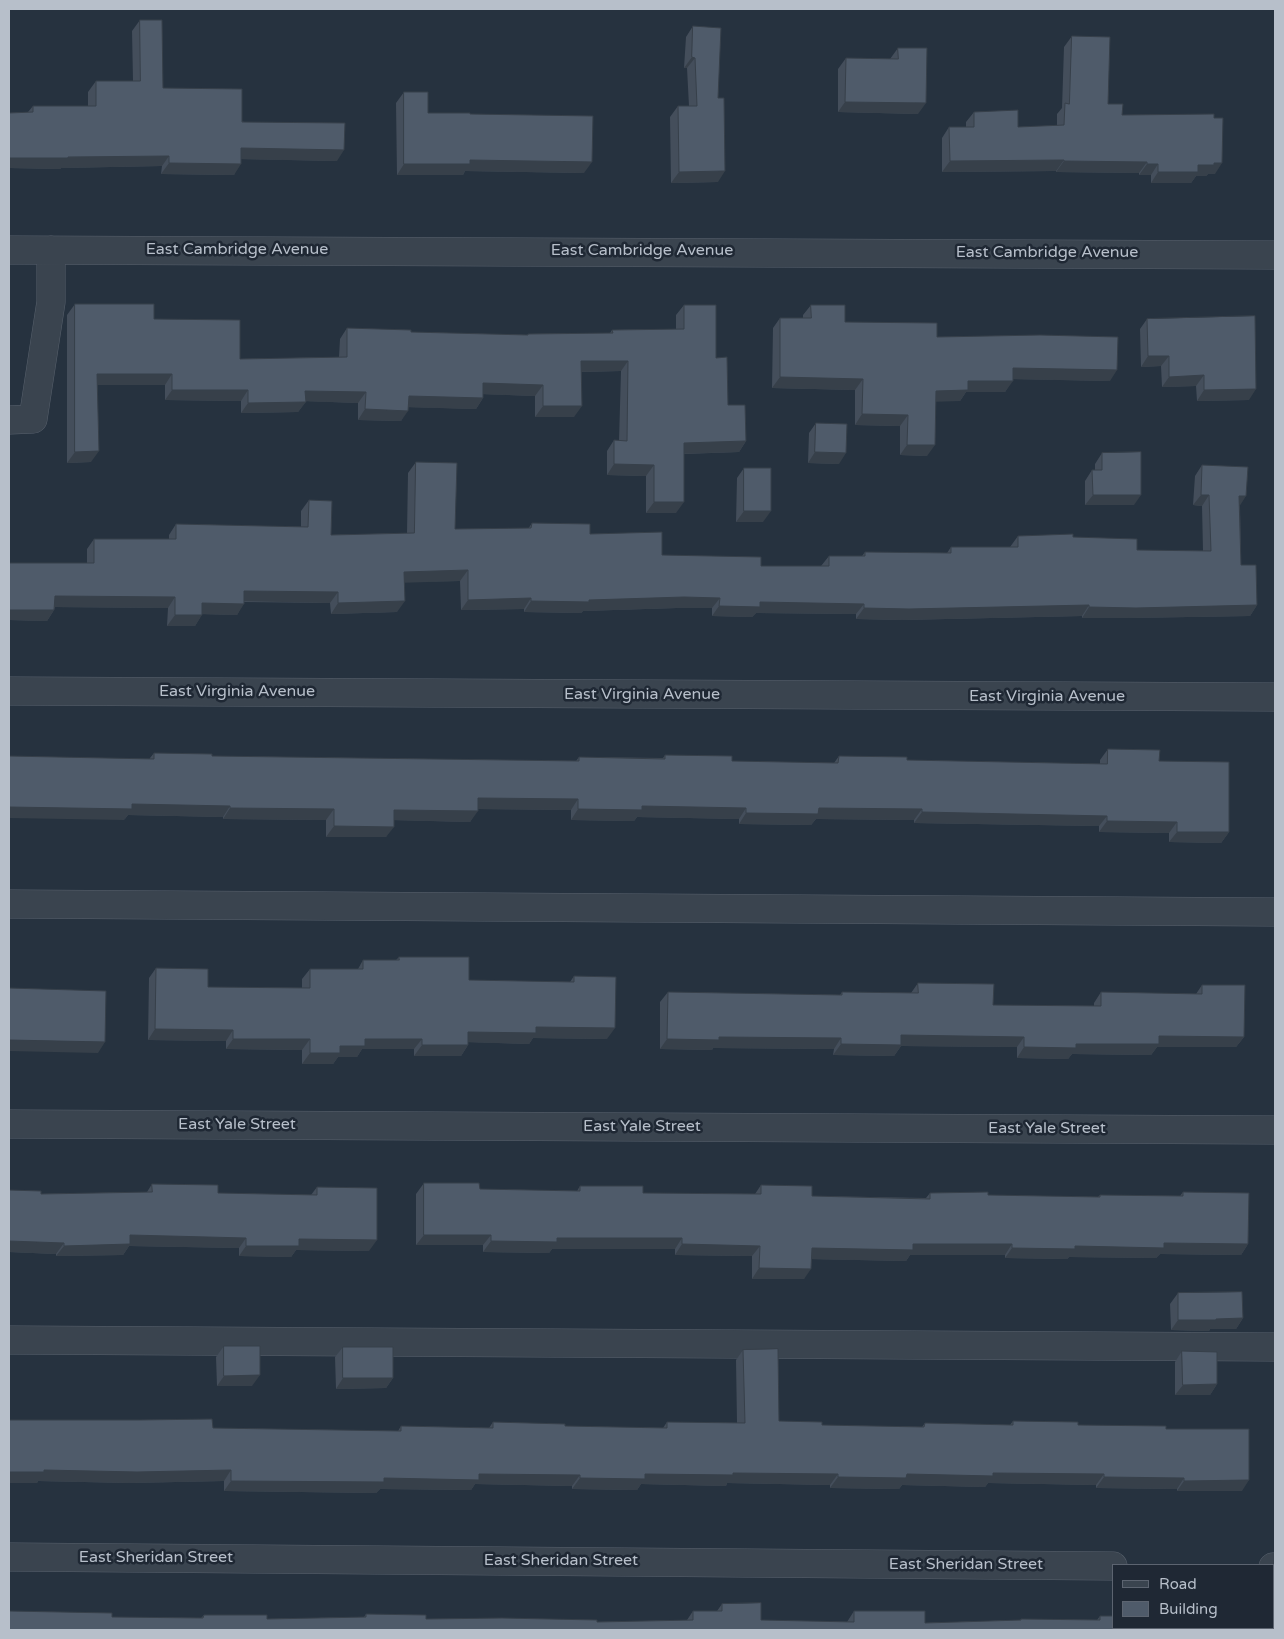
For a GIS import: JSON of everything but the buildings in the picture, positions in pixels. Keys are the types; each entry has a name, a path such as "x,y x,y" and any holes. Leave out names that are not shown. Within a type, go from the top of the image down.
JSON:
{"street":[{"name":"East Cambridge Avenue","path":"9,250 1275,254"},
{"path":"9,420 33,420 51,302 51,250"},
{"name":"East Virginia Avenue","path":"9,691 1275,698"},
{"path":"9,904 1275,912"},
{"name":"East Yale Street","path":"9,1124 1275,1130"},
{"path":"9,1340 1275,1347"},
{"name":"East Sheridan Street","path":"9,1557 1112,1566"}]}
